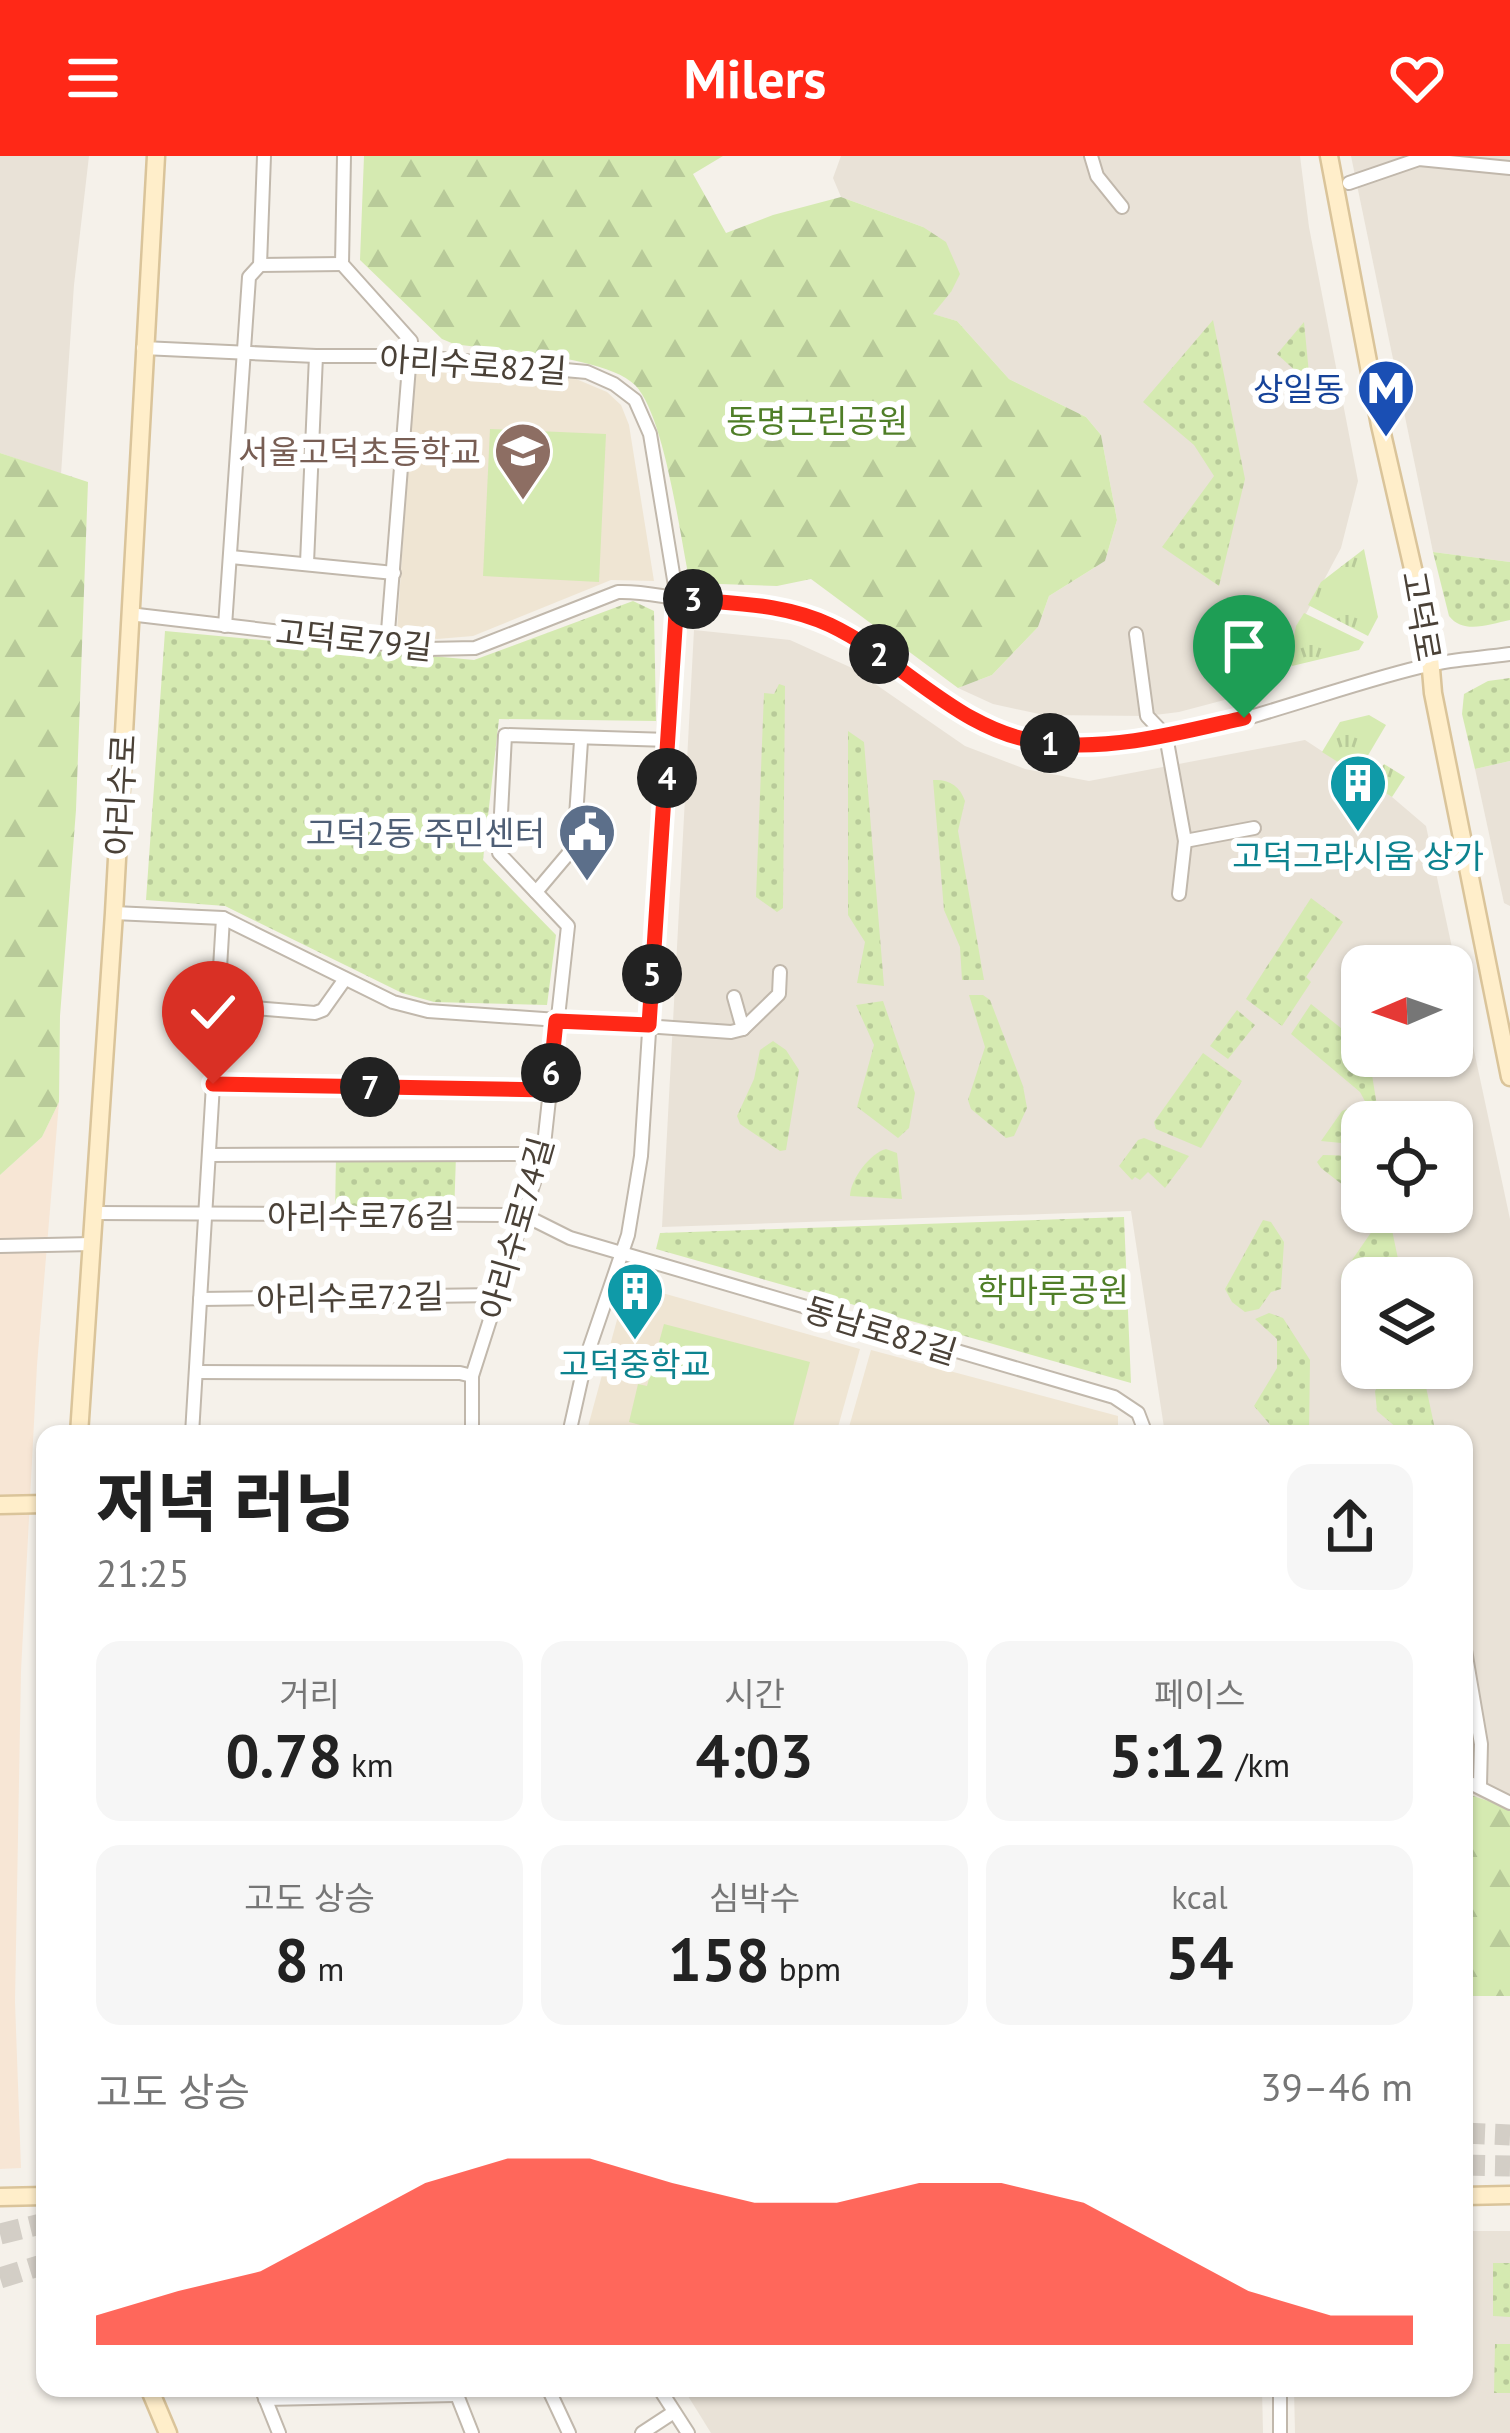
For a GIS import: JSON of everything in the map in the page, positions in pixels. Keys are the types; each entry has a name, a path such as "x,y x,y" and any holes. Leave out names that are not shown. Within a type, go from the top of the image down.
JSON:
{"main road":[{"name":"아리수로","path":"80,1425 156,156"},
{"name":"고덕로","path":"1329,156 1380,425 1433,664 1433,693 1510,1077"},
{"path":"0,1505 36,1504"},
{"path":"1473,2196 1510,2195"},
{"path":"0,2197 36,2197"},
{"path":"152,2397 168,2433"}],"street":[{"path":"225,626 249,277 260,265 264,156"},
{"path":"344,156 342,264 411,341 387,644"},
{"path":"1090,156 1096,176 1121,207"},
{"path":"1349,183 1419,159 1510,168"},
{"path":"260,265 342,264"},
{"name":"아리수로82길","path":"143,348 409,356 587,373 614,384 634,400 650,434 677,598"},
{"path":"307,563 316,356"},
{"path":"231,557 394,573"},
{"name":"고덕로79길","path":"128,614 427,650 475,648 618,592 764,605 830,625 976,722 1040,743 1101,746 1244,718 1433,664 1510,654"},
{"path":"571,1425 586,1358 635,1202 641,1156 677,598"},
{"path":"1136,634 1147,716 1166,736 1185,841 1178,894"},
{"path":"581,741 574,848 536,892 499,853 505,735 581,741 669,740"},
{"path":"1185,841 1254,828"},
{"name":"아리수로74길","path":"472,1425 472,1376 543,1154 568,926 536,892"},
{"path":"114,913 223,918 393,1002 428,1011 731,1032 742,1029 779,994 780,972"},
{"path":"193,1425 223,918"},
{"path":"218,1005 315,1013 345,979"},
{"path":"734,997 742,1029"},
{"path":"213,1084 549,1090"},
{"path":"209,1155 543,1154"},
{"name":"아리수로76길","path":"94,1213 524,1215 570,1238 621,1252"},
{"path":"0,1246 92,1244"},
{"name":"동남로82길","path":"621,1252 1114,1397 1138,1413 1143,1425"},
{"name":"아리수로72길","path":"200,1299 499,1295"},
{"path":"196,1372 472,1376"},
{"path":"1473,1694 1481,1744 1480,1785"},
{"path":"1473,1783 1510,1803"},
{"path":"265,2397 279,2433"},
{"path":"457,2397 472,2433"},
{"path":"552,2397 569,2433"},
{"path":"665,2397 688,2433"},
{"path":"1280,2397 1280,2433"},
{"path":"642,2433 674,2412"}],"shaded area":[{"path":"0,156 89,156 74,285 61,474 0,453"},
{"path":"841,156 1300,156 1309,227 1358,481 1341,548 1266,689 1147,716 1044,715 993,704 958,688 992,675 1038,627 1049,596 1105,561 1117,520 1101,435 1086,417 1009,379 957,321 932,314 951,292 923,227 841,197 833,178"},
{"path":"1351,156 1510,156 1510,562 1433,552"},
{"name":"서울고덕초등학교","path":"414,370 569,376 607,392 621,405 629,425 654,581 611,580 473,636 437,639 397,632"},
{"path":"694,630 790,640 852,668 965,746 1025,769 1089,781 1305,740 1392,797 1426,826 1451,945 1341,945 1341,1077 1473,1077 1473,1046 1510,1219 1510,1808 1473,1796 1473,1425 1164,1425 1131,1211 662,1227"},
{"path":"1510,761 1510,906 1504,903 1475,769"},
{"path":"59,1102 37,1365 21,1671 15,2002 21,2168 0,2169 0,1175 42,1137"},
{"name":"고덕중학교","path":"627,1283 860,1349 839,1425 588,1425"},
{"path":"871,1350 1118,1416 1118,1425 850,1425"},
{"path":"1473,2231 1510,2231 1510,2433 1295,2433 1294,2397 1473,2397"},
{"path":"689,2397 1262,2397 1263,2433 711,2433"}],"green space":[{"name":"동명근린공원","path":"364,156 723,156 693,174 726,233 841,197 923,227 946,242 960,274 933,314 957,321 1009,379 1086,417 1101,435 1117,520 1105,561 1049,596 1038,627 992,675 958,688 811,579 777,586 690,583 663,449 646,401 635,385 621,375 576,361 442,339 360,260"},
{"path":"1213,320 1245,479 1219,586 1162,547 1214,476 1194,445 1143,402"},
{"path":"1304,322 1310,384 1277,354"},
{"path":"490,429 606,434 599,582 483,576"},
{"path":"0,453 88,482 59,1102 42,1137 0,1175"},
{"path":"1364,549 1378,617 1368,636 1308,605 1321,582"},
{"path":"1433,552 1510,562 1510,620 1477,627 1455,622 1449,616"},
{"path":"633,601 654,611 656,721 499,719 483,860 556,935 547,1005 434,1002 402,993 225,906 146,900 165,631 474,660"},
{"path":"1304,613 1364,642 1359,650 1292,666 1296,626"},
{"path":"1510,678 1510,761 1475,769 1462,714 1464,694 1488,681"},
{"path":"779,684 785,686 783,908 777,912 756,897 764,693 774,694"},
{"path":"1369,715 1386,725 1357,774 1322,752 1340,722"},
{"path":"848,731 864,742 884,986 857,983 865,942 848,915"},
{"path":"1384,764 1405,777 1392,797 1371,784"},
{"path":"933,780 953,784 965,801 958,831 984,980 962,980 960,947 944,910"},
{"path":"1311,898 1343,922 1306,977 1311,982 1282,1026 1246,999"},
{"path":"969,995 990,1000 1023,1086 1027,1108 1014,1136 1006,1138 971,1109 968,1100 985,1047"},
{"path":"883,1001 915,1093 909,1128 898,1138 857,1107 874,1045 856,1005"},
{"path":"1311,1004 1341,1028 1341,1076 1291,1034"},
{"path":"1237,1010 1255,1025 1228,1059 1210,1046"},
{"path":"773,1041 786,1050 799,1070 786,1150 780,1151 740,1124 737,1116 754,1079 760,1050"},
{"path":"1203,1053 1242,1081 1201,1148 1156,1129 1154,1122"},
{"path":"1342,1077 1372,1077 1376,1101 1365,1101"},
{"path":"1341,1112 1341,1143 1321,1141"},
{"path":"1144,1138 1189,1156 1165,1188 1148,1172 1132,1180 1119,1166"},
{"path":"886,1149 897,1153 902,1199 850,1196 862,1168"},
{"path":"336,1155 456,1155 454,1216 335,1215"},
{"path":"1323,1155 1341,1155 1341,1184 1321,1168 1317,1162"},
{"name":"학마루공원","path":"1124,1217 1131,1383 656,1249 660,1233"},
{"path":"1263,1220 1271,1222 1284,1242 1281,1289 1271,1292 1259,1309 1245,1312 1225,1289"},
{"path":"1371,1233 1393,1233 1398,1257 1354,1257"},
{"path":"1269,1313 1283,1318 1310,1360 1309,1425 1270,1425 1254,1406 1277,1368 1277,1339 1255,1319"},
{"path":"664,1324 810,1362 793,1425 629,1422 638,1384 647,1386"},
{"path":"1376,1389 1426,1389 1434,1425 1393,1425 1377,1411"},
{"path":"1473,1796 1510,1808 1510,1996 1473,1996"},
{"path":"1493,2263 1510,2263 1510,2317 1493,2316"},
{"path":"1495,2344 1510,2344 1510,2393 1494,2393"}],"tunnel":[{"path":"1473,2133 1510,2135"},
{"path":"1473,2165 1510,2166"},
{"path":"0,2234 36,2225"},
{"path":"0,2278 36,2267"}],"place":[{"name":"상일동","path":"1386,439"},
{"name":"서울고덕초등학교","path":"523,502"},
{"name":"고덕그라시움 상가","path":"1358,834"},
{"name":"고덕2동 주민센터","path":"587,883"},
{"name":"고덕중학교","path":"635,1342"}],"route":[{"path":"213,1084 549,1090 556,1021 649,1025 677,598 764,605 811,617 873,650 976,722 1040,743 1101,746 1244,718"}]}
